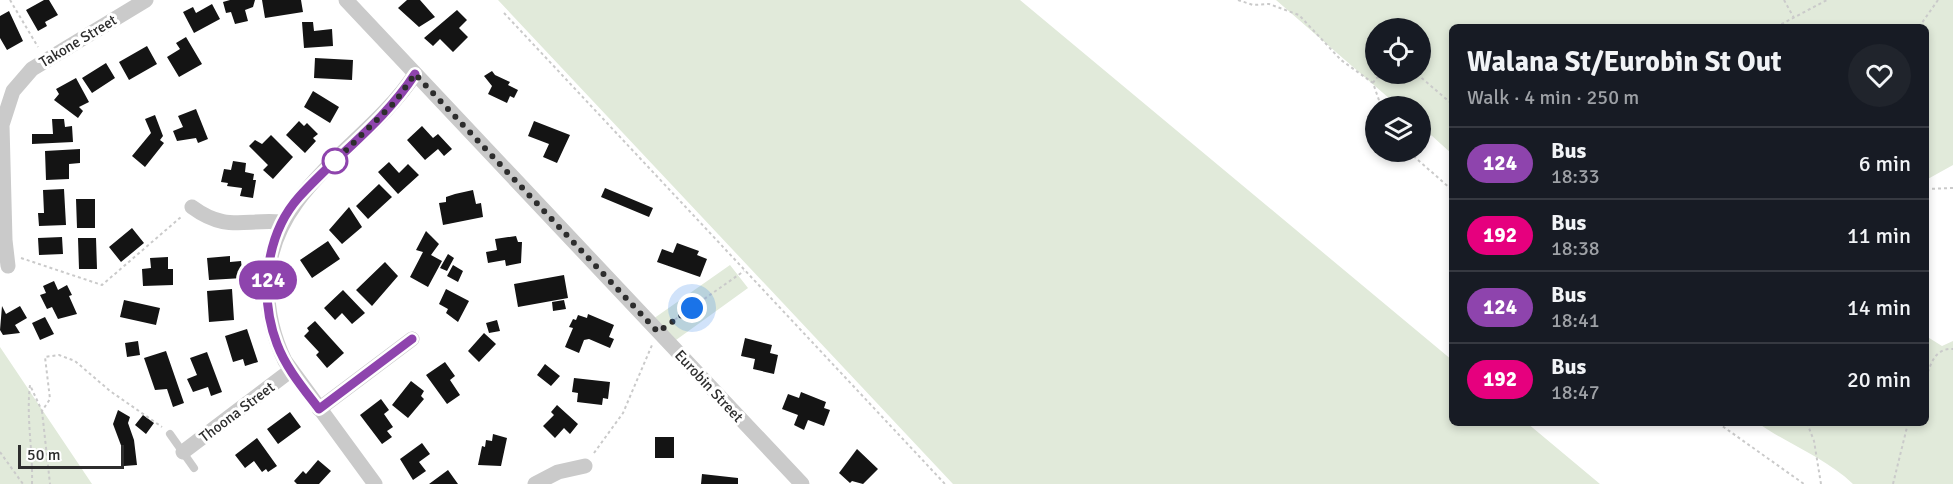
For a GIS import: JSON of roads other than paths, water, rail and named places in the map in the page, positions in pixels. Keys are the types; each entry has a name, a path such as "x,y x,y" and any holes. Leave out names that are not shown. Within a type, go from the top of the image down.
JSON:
{"street":[{"name":"Takone Street","path":"8,260 5,240 3,115 10,97 21,80 46,60 146,0"},
{"name":"Eurobin Street","path":"346,0 802,484"},
{"path":"375,484 290,371 277,345 268,308 269,266 281,222 298,199 395,102 415,74"},
{"path":"192,207 218,222 281,222"},
{"path":"319,409 412,339"},
{"name":"Thoona Street","path":"183,453 290,371"},
{"path":"535,484 558,472 585,465"}],"lane":[{"name":"Thoona Street","path":"170,434 194,468"}]}
